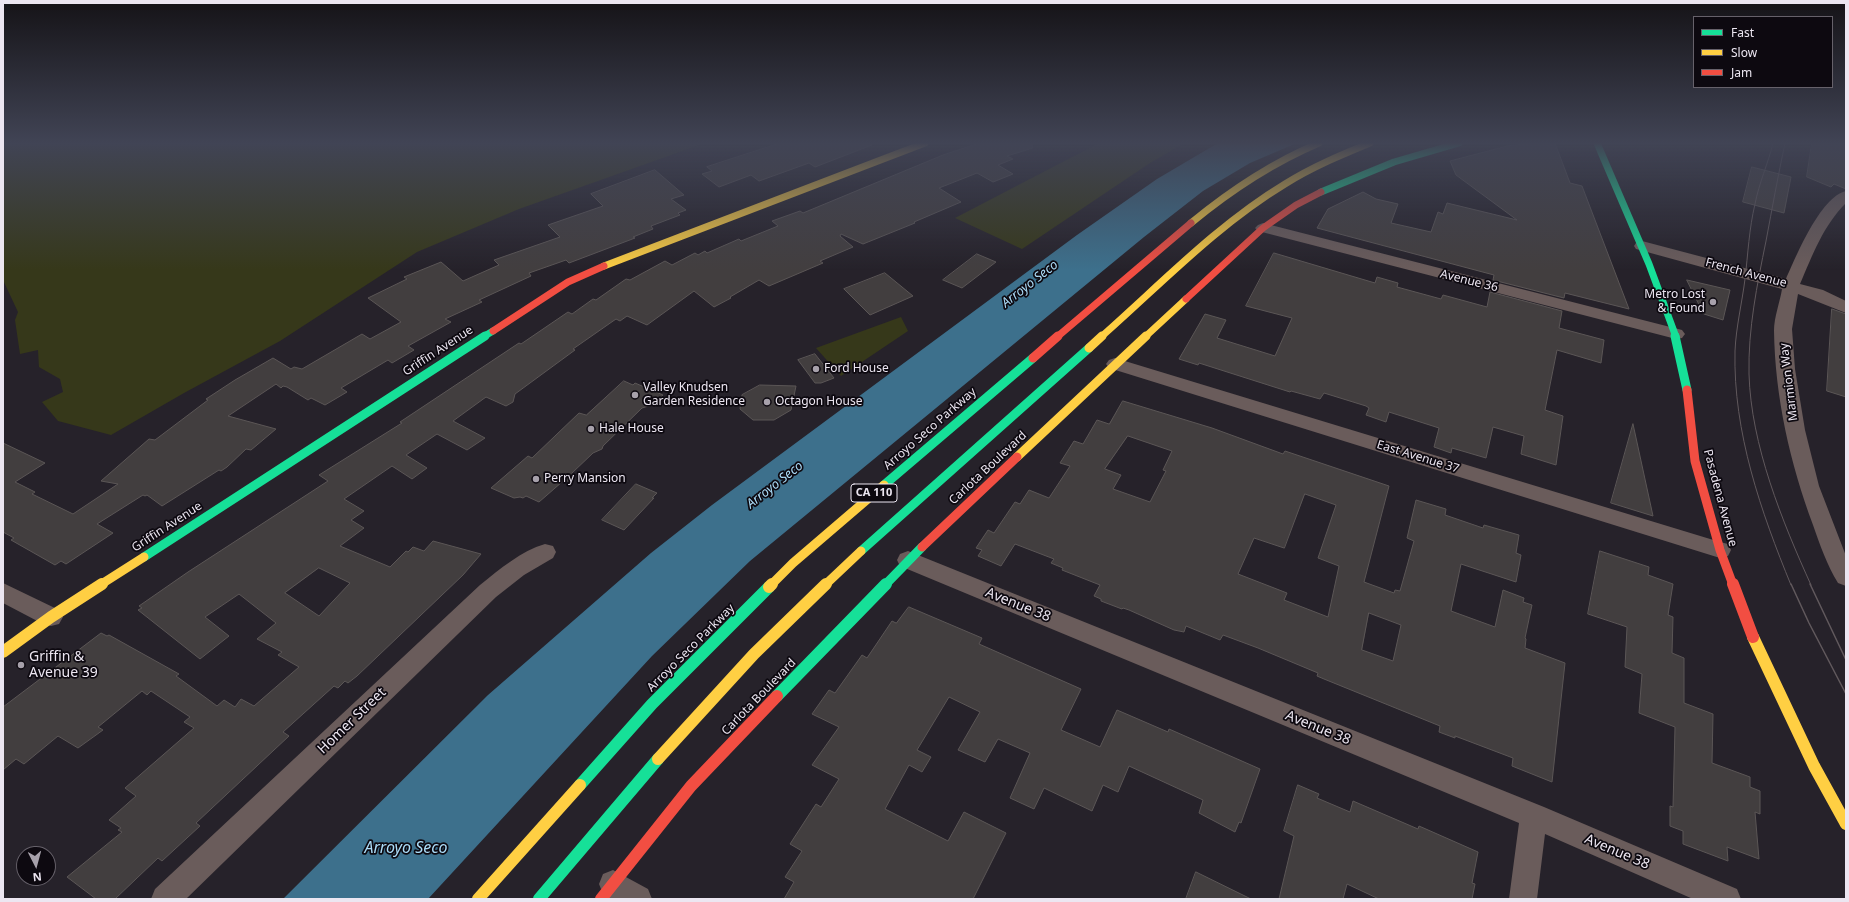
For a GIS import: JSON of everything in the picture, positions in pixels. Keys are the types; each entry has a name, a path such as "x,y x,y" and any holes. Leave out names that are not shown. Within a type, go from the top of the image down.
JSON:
{"main road":[{"name":"Griffin Avenue","path":"3,652 51,617 568,282 615,261 814,185"},
{"name":"Arroyo Seco Parkway","path":"478,899 652,704 793,562 1198,217 1238,185"},
{"name":"CA 110","path":"539,899 643,775 754,654 849,561 1224,228 1273,191 1283,185"},
{"name":"Carlota Boulevard","path":"607,891 691,786 908,560 1115,364 1263,228 1296,205 1336,185"},
{"name":"Pasadena Avenue","path":"1615,185 1642,246 1676,334 1684,365 1695,460 1720,550 1744,615 1767,670 1814,766 1846,824"}],"street":[{"name":"Marmion Way","path":"1846,195 1828,213 1815,233 1791,286 1783,329 1786,369 1795,430 1809,486 1838,564 1846,577"},
{"name":"Avenue 36","path":"1263,228 1676,334"},
{"name":"French Avenue","path":"1642,246 1791,286 1817,294 1846,308"},
{"name":"East Avenue 37","path":"1115,364 1720,550"},
{"name":"Homer Street","path":"165,899 488,591 516,570 545,552"},
{"name":"Avenue 38","path":"908,560 1534,816 1727,899"},
{"path":"3,592 51,617"},
{"path":"1523,899 1534,816"},
{"path":"607,891 638,899"}],"green space":[{"path":"3,185 586,185 519,209 417,252 280,341 184,393 111,435 58,421 42,402 63,392 60,379 39,367 38,350 20,354 15,320 18,312 3,280"},
{"path":"1018,185 1117,185 1022,249 955,218"},
{"path":"901,317 908,331 841,376 816,348"}],"water":[{"name":"Arroyo Seco","path":"1148,185 1213,185 1203,191 1144,237 750,561 652,656 428,899 283,899 488,695 651,553 712,505 1077,235"}],"building":[{"path":"615,185 673,185 684,195 671,199 686,210 678,213 680,215 651,226 653,229 633,237 635,238 569,263 566,260 529,273 531,276 479,300 482,302 445,319 451,322 408,346 414,350 392,363 388,360 341,388 347,392 325,405 311,398 308,400 287,387 283,386 281,388 276,384 228,416 276,429 251,450 246,449 227,467 221,471 219,470 162,506 147,495 143,495 97,524 113,533 66,564 61,561 55,565 11,540 14,538 3,532 3,443 45,463 15,482 35,492 32,494 73,514 118,484 101,481 149,439 155,440 208,400 206,399 235,380 273,358 291,369 294,367 302,369 362,334 370,339 401,322 368,298 407,279 404,277 441,262 463,281 499,265 494,260 560,237 548,225 603,206 591,194"},
{"path":"870,185 946,185 939,188 961,202 863,244 841,234 840,236 853,247 820,261 823,263 769,286 759,280 714,307 694,291 647,325 627,316 620,321 616,319 573,349 575,350 515,394 513,402 506,406 486,397 453,421 485,438 467,450 437,434 406,455 427,468 412,479 392,466 344,499 364,511 351,520 364,528 340,546 390,567 406,551 408,552 413,547 424,551 433,541 481,554 463,575 357,676 348,683 345,681 338,688 334,686 283,732 289,736 196,823 200,826 162,861 158,858 115,899 96,899 67,877 122,832 118,830 121,828 109,820 136,796 125,788 194,728 184,722 190,717 151,691 147,695 142,691 98,727 103,730 78,748 58,736 24,764 16,759 3,770 3,707 101,633 107,636 109,635 179,674 176,676 217,706 224,700 235,707 241,699 254,706 299,667 278,655 282,652 257,639 276,623 239,594 205,617 229,636 200,659 138,610 142,608 139,606 188,572 328,481 319,475 402,423 400,422 568,312 572,314 593,299 596,300 626,279 630,280 665,261 672,265 695,253 698,255 705,251 707,253 739,239 741,241 778,226 772,221 800,211 803,213","holes":["319,568 350,583 319,616 285,593"]},
{"path":"1470,185 1582,186 1629,309 1565,293 1564,298 1493,280 1494,275 1317,228 1328,209 1363,192 1376,199 1398,204 1391,223 1431,232 1438,212 1443,214 1447,203 1517,220"},
{"path":"1747,185 1789,185 1784,213 1743,202"},
{"path":"1837,185 1846,185 1846,189"},
{"path":"1274,253 1375,283 1377,277 1398,283 1397,287 1441,299 1443,295 1487,307 1490,292 1562,311 1559,328 1604,340 1601,363 1557,350 1545,410 1563,416 1556,465 1521,454 1524,436 1493,427 1486,458 1452,448 1451,453 1434,447 1439,428 1389,412 1386,422 1366,415 1369,408 1366,406 1324,393 1320,399 1291,391 1290,392 1199,363 1198,365 1179,359 1205,314 1226,320 1217,338 1275,356 1292,318 1246,306"},
{"path":"977,254 996,262 962,288 943,280"},
{"path":"885,273 913,296 870,315 844,289"},
{"name":"Metro Lost & Found","path":"1687,280 1730,290 1723,320 1704,314"},
{"path":"1832,309 1846,314 1846,397 1827,391"},
{"name":"Ford House","path":"815,354 834,378 821,383 815,383 798,360"},
{"path":"624,381 633,385 635,383 663,395 652,405 642,408 603,446 602,449 593,453 572,473 573,480 562,482 539,502 526,496 523,498 514,498 491,488 528,456 532,458 579,413 586,415"},
{"name":"Octagon House","path":"760,385 796,386 791,410 774,420 753,420 740,409 742,395"},
{"path":"1123,401 1212,428 1283,454 1285,451 1389,486 1364,582 1394,593 1395,590 1400,591 1414,541 1407,538 1416,500 1446,509 1445,515 1483,528 1484,525 1519,535 1516,553 1521,555 1516,582 1461,564 1451,611 1495,627 1503,590 1524,598 1523,602 1532,605 1525,638 1525,648 1565,663 1552,782 1512,766 1513,758 1455,736 1455,738 1439,732 1440,726 1317,676 1318,673 1258,648 1223,635 1220,640 1186,626 1184,632 1174,630 1129,610 1101,601 1101,599 1094,596 1100,585 1062,570 1063,568 1051,563 1054,559 1015,544 1001,566 978,556 982,550 976,548 988,530 994,533 1015,502 1020,504 1029,490 1049,498 1070,466 1060,463 1074,441 1083,444 1097,420 1109,424","holes":["1128,436 1172,451 1163,470 1166,471 1150,502 1113,489 1121,475 1105,469","1305,494 1336,505 1318,558 1339,566 1328,617 1284,600 1287,593 1238,574 1254,538 1284,548","1369,613 1401,625 1393,661 1362,650"]},
{"path":"1633,424 1653,516 1611,503"},
{"path":"636,484 657,493 624,530 602,520"},
{"path":"1600,551 1649,567 1648,575 1673,584 1668,615 1673,617 1672,653 1684,658 1684,703 1713,714 1712,763 1750,777 1750,787 1760,791 1760,814 1755,812 1759,859 1727,847 1728,861 1683,844 1683,831 1670,826 1670,806 1673,807 1675,727 1639,713 1642,674 1625,667 1627,627 1588,614"},
{"path":"909,607 982,638 979,644 1081,689 1061,730 1100,747 1117,710 1168,732 1169,729 1260,769 1241,823 1239,822 1235,832 1199,813 1203,800 1129,766 1118,792 1103,785 1092,811 1044,788 1034,809 1010,798 1030,753 998,739 985,762 958,750 980,712 949,697 917,750 931,757 922,772 909,765 885,809 948,841 964,812 1006,833 973,899 784,899 794,882 785,877 802,851 790,844 816,804 821,807 839,779 812,765 839,727 812,714 829,690 835,693 862,655 867,658 892,621 896,623"},
{"path":"1298,785 1319,794 1317,798 1350,812 1353,801 1418,829 1419,826 1478,852 1472,883 1475,884 1472,899 1379,899 1347,884 1343,899 1279,899 1294,836 1284,831"},
{"path":"1196,872 1251,899 1186,899"}],"tram line":[{"path":"1760,185 1751,223 1738,324 1735,351 1736,381 1739,411 1751,471 1769,529 1791,585"},
{"path":"1777,185 1759,274 1750,340 1749,374 1751,401 1755,428 1770,482 1789,535 1811,585"},
{"path":"1791,584 1809,623 1846,694"},
{"path":"1810,584 1846,660"}],"traffic: fast":[{"path":"1321,192 1338,185"},
{"path":"1615,185 1642,246 1671,321 1679,348 1687,390"},
{"path":"144,557 493,331"},
{"path":"861,551 1089,348"},
{"path":"884,485 1033,358"},
{"path":"777,696 922,547"},
{"path":"580,785 652,704 769,587"},
{"path":"539,899 658,759"}],"traffic: slow":[{"path":"604,266 815,185"},
{"path":"1191,223 1240,185"},
{"path":"1089,348 1201,247 1248,209 1281,185"},
{"path":"1017,457 1186,299"},
{"path":"769,587 793,563 884,485"},
{"path":"658,759 754,654 861,551"},
{"path":"3,652 51,617 144,557"},
{"path":"1753,637 1814,766 1846,824"},
{"path":"478,899 580,785"}],"traffic: jam":[{"path":"1186,299 1263,228 1296,205 1321,192"},
{"path":"1033,358 1191,223"},
{"path":"493,331 568,282 604,266"},
{"path":"1687,390 1695,461 1720,550 1753,637"},
{"path":"922,547 1017,457"},
{"path":"601,899 691,786 777,696"}],"place":[{"name":"Metro Lost & Found","path":"1713,302"},
{"name":"Ford House","path":"816,369"},
{"name":"Valley Knudsen Garden Residence","path":"635,395"},
{"name":"Octagon House","path":"767,402"},
{"name":"Hale House","path":"591,429"},
{"name":"Perry Mansion","path":"536,479"},
{"name":"Griffin & Avenue 39","path":"21,665"}]}
